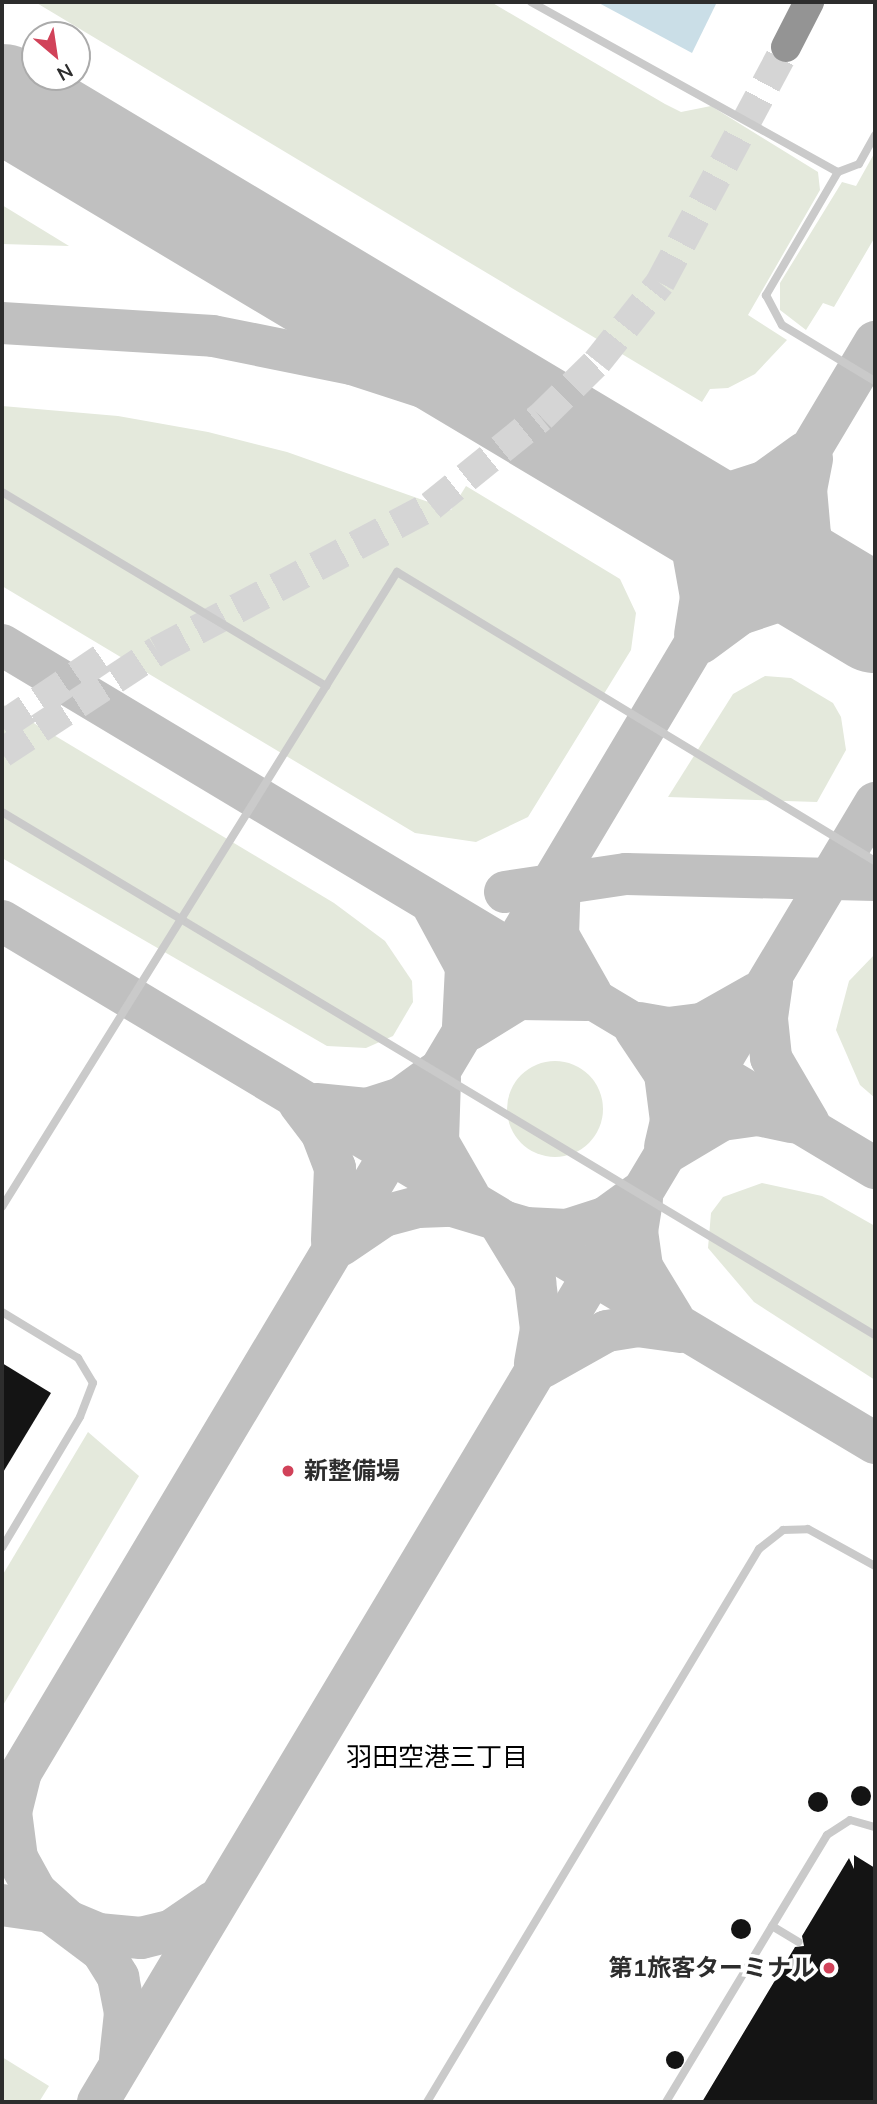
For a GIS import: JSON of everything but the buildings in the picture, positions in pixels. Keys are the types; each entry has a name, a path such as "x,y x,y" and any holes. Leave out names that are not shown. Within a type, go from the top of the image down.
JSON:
{"highway":[{"path":"787,2 777,43 809,2"}],"lane":[{"path":"531,2 838,172"},
{"path":"875,135 859,164 838,172 766,295 782,325 875,381"},
{"path":"2,492 326,686"},
{"path":"2,1207 397,572 875,861"},
{"path":"2,811 875,1335"},
{"path":"2,1312 78,1358 93,1383 80,1417 2,1548"},
{"path":"427,2102 759,1549 783,1530 808,1529 875,1566"},
{"path":"666,2102 827,1835 850,1820 875,1827"},
{"path":"772,1926 799,1942"}],"shaded area":[{"path":"35,2 491,2 665,104 681,112 711,106 818,172 820,190 748,315 787,340 755,374 728,388 710,389 702,402 91,36 91,21 67,21"},
{"path":"875,152 875,237 834,307 823,303 806,330 780,310 780,283 842,182 856,186"},
{"path":"2,205 69,246 2,244"},
{"path":"2,406 118,416 208,432 287,452 451,510 466,486 620,579 636,613 631,650 528,817 476,842 415,833 2,586"},
{"path":"765,676 791,678 833,703 841,717 846,750 817,802 668,797 733,694"},
{"path":"2,704 334,903 385,941 412,981 413,1002 393,1036 366,1048 327,1046 2,858"},
{"path":"875,954 875,1098 860,1085 836,1030 849,981"},
{"path":"555,1061 574,1064 589,1075 600,1090 603,1109 600,1128 589,1143 574,1154 555,1157 536,1154 521,1143 510,1128 507,1109 510,1090 521,1075 536,1064"},
{"path":"762,1183 822,1196 875,1226 875,1380 754,1302 708,1248 711,1213 723,1197"},
{"path":"88,1432 139,1476 2,1707 2,1576"},
{"path":"2,2057 49,2086 39,2102 2,2102"}],"water":[{"path":"597,2 717,2 692,53"}],"taxiway":[{"path":"2,323 213,336 352,364 469,402 633,475 660,493 691,541 701,597 695,635"},
{"path":"2,1804 875,342"},
{"path":"650,484 688,494 726,494 764,482 804,453"},
{"path":"812,459 806,489 810,535 827,576 859,612"},
{"path":"701,643 740,614 779,601 818,599 875,614"},
{"path":"2,645 875,1168"},
{"path":"98,2102 875,803"},
{"path":"505,892 626,874 875,880"},
{"path":"560,876 558,935 591,993"},
{"path":"434,908 466,967 463,1026"},
{"path":"2,921 875,1443"},
{"path":"772,982 767,1019 771,1058 809,1123"},
{"path":"639,1023 668,1028 702,1024 757,993"},
{"path":"469,1030 519,999 587,1000"},
{"path":"635,1029 665,1074 671,1121 665,1146"},
{"path":"316,1104 367,1109 401,1098 434,1074"},
{"path":"440,1078 438,1142 469,1196"},
{"path":"299,1103 322,1134 335,1168 332,1241"},
{"path":"670,1151 722,1120 758,1115 792,1122"},
{"path":"341,1245 384,1216 418,1207 452,1206 526,1228 567,1230 605,1218 638,1194"},
{"path":"642,1200 637,1231 642,1267 673,1318"},
{"path":"501,1225 535,1281 541,1329 535,1363"},
{"path":"543,1367 607,1331 637,1326 681,1332"},
{"path":"20,1776 11,1812 17,1858 36,1892 68,1921 98,1934 141,1938 172,1930 213,1902"},
{"path":"2,1905 50,1912 102,1951 118,1977 125,2013 120,2059"}],"runway":[{"path":"2,97 875,619"}],"tunnel":[{"path":"2,753 157,651 431,506 541,417 597,362 660,283 786,47"},
{"path":"2,726 103,658"}],"place":[{"name":"新整備場","path":"288,1471"},
{"name":"第1旅客ターミナル","path":"829,1968"}],"district":[{"name":"羽田空港三丁目","path":"437,1757"}]}
